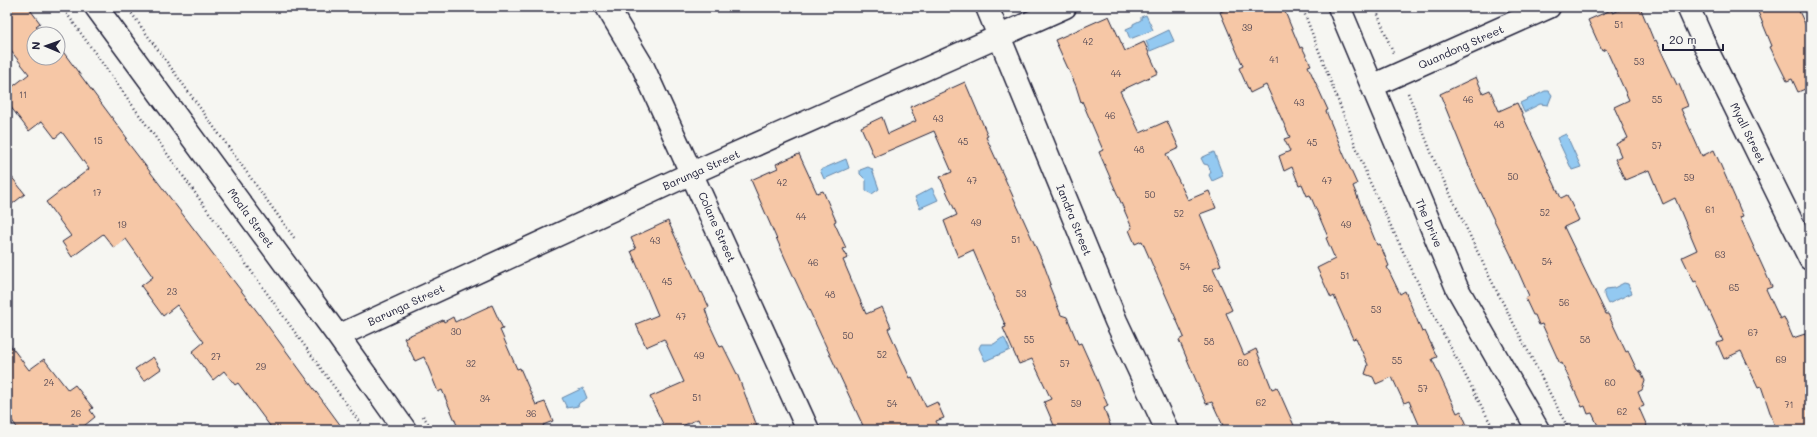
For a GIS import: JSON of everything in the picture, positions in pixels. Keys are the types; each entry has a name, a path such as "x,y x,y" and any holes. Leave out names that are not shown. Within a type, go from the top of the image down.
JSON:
{"street":[{"name":"Moala Street","path":"96,7 338,336 405,430"},
{"name":"Colane Street","path":"607,7 642,67 692,173 808,430"},
{"name":"Iandra Street","path":"987,7 1116,321 1167,430"},
{"name":"Barunga Street","path":"338,336 692,173 1065,7"},
{"name":"The Drive","path":"1338,7 1457,288 1538,430"},
{"name":"Quandong Street","path":"1372,86 1549,7"},
{"name":"Myall Street","path":"1688,7 1708,52 1810,259"}],"path":[{"path":"62,7 365,430"},
{"path":"127,7 297,242"},
{"path":"1302,7 1368,178 1431,310 1494,430"},
{"path":"1376,7 1394,55"},
{"path":"1408,92 1435,162 1490,278 1569,430"}],"water":[{"path":"1146,15 1153,30 1130,39 1126,29 1133,26 1133,24 1141,20 1141,17"},
{"path":"1169,30 1174,41 1150,51 1146,41"},
{"path":"1545,91 1549,91 1552,95 1548,105 1540,104 1524,112 1520,103"},
{"path":"1566,134 1581,167 1572,170 1557,138"},
{"path":"1214,152 1223,176 1212,181 1209,175 1211,172 1208,165 1204,164 1201,158"},
{"path":"846,159 849,168 824,179 820,170"},
{"path":"868,167 872,169 879,189 872,194 866,191 866,180 860,174 860,170"},
{"path":"932,188 938,200 920,208 915,197"},
{"path":"1624,283 1628,284 1632,293 1608,304 1604,294 1606,289 1614,288"},
{"path":"1002,338 1005,339 1010,350 985,361 979,348 981,344 994,344"},
{"path":"583,388 587,398 579,403 578,406 567,408 562,398"}],"building":[{"path":"7,7 28,7 40,23 36,26 26,26 26,66 66,66 66,56 127,138 125,139 259,314 344,430 273,430 238,383 235,385 224,371 213,380 192,352 204,342 177,305 163,316 141,286 153,277 126,239 114,248 103,234 72,257 62,242 71,236 46,202 89,169 62,132 55,138 42,121 29,131 7,102 7,91 29,74 7,46"},
{"path":"1231,7 1283,7 1300,48 1302,47 1311,65 1308,66 1328,110 1326,111 1357,184 1353,186 1377,245 1380,244 1389,266 1387,267 1400,294 1405,291 1422,332 1425,331 1437,357 1432,359 1457,413 1461,411 1469,430 1418,430 1421,429 1409,401 1404,403 1392,377 1376,384 1373,377 1365,374 1368,365 1356,338 1353,339 1334,296 1331,298 1317,268 1335,259 1326,238 1328,237 1310,195 1307,196 1302,184 1299,185 1292,167 1284,171 1279,156 1290,151 1284,139 1290,137 1266,85 1250,93 1239,68 1243,66 1220,12"},
{"path":"1626,7 1640,7 1654,41 1656,40 1677,85 1679,84 1688,106 1681,109 1702,156 1714,150 1743,216 1740,217 1772,287 1766,289 1780,319 1784,317 1793,338 1805,334 1810,344 1810,430 1776,430 1761,386 1758,387 1741,351 1724,359 1717,343 1723,341 1696,281 1694,282 1682,257 1697,250 1675,198 1663,204 1649,170 1625,180 1615,159 1621,156 1616,144 1628,138 1614,107 1629,100 1606,49 1602,51 1588,20 1611,10 1613,13"},
{"path":"1756,7 1797,7 1810,34 1810,87 1798,92 1792,79 1787,81 1770,47 1772,46"},
{"path":"1109,16 1125,51 1144,42 1158,73 1120,91 1140,133 1167,121 1179,148 1166,154 1188,200 1209,191 1216,208 1200,214 1221,265 1213,268 1232,310 1226,313 1244,355 1256,349 1272,389 1277,387 1296,430 1225,430 1212,402 1206,404 1179,340 1184,337 1142,241 1135,244 1129,230 1132,228 1099,152 1103,150 1055,40"},
{"path":"1476,77 1483,93 1490,90 1499,111 1517,103 1561,198 1567,195 1579,220 1564,227 1606,314 1608,314 1626,352 1628,351 1637,370 1641,372 1645,381 1642,390 1638,392 1644,406 1639,408 1647,426 1638,430 1600,430 1592,413 1588,414 1585,406 1582,407 1542,324 1539,325 1535,315 1533,315 1525,298 1529,296 1476,183 1440,94"},
{"path":"965,82 988,136 986,137 1044,265 1051,284 1049,285 1061,315 1067,317 1078,344 1081,343 1094,372 1108,406 1104,408 1112,430 1056,430 1044,402 1051,399 1032,359 1019,364 1003,328 1006,327 973,250 958,257 953,245 944,221 957,215 940,177 952,172 934,131 874,157 861,127 882,117 888,134 916,121 910,107"},
{"path":"799,154 817,193 823,191 836,221 834,222 846,248 843,249 848,258 843,260 866,314 882,307 891,327 888,329 910,378 912,377 926,407 937,402 944,418 936,421 940,430 865,430 785,258 751,180 778,168 776,164"},
{"path":"7,171 25,194 7,208"},
{"path":"668,221 709,307 705,309 708,321 720,347 723,346 738,376 757,426 747,430 703,430 698,419 673,430 666,430 650,397 684,382 664,339 646,347 636,324 658,315 631,251 636,249 631,238"},
{"path":"492,305 503,329 500,330 517,369 520,368 536,405 545,402 553,421 543,425 545,430 459,430 442,390 438,392 424,357 415,361 404,338 443,320 444,322 453,317 455,322"},
{"path":"7,341 29,370 44,359 68,390 75,385 93,408 90,410 95,417 79,430 73,423 64,430 19,430 7,414"},
{"path":"153,357 161,369 144,381 135,369"}]}
